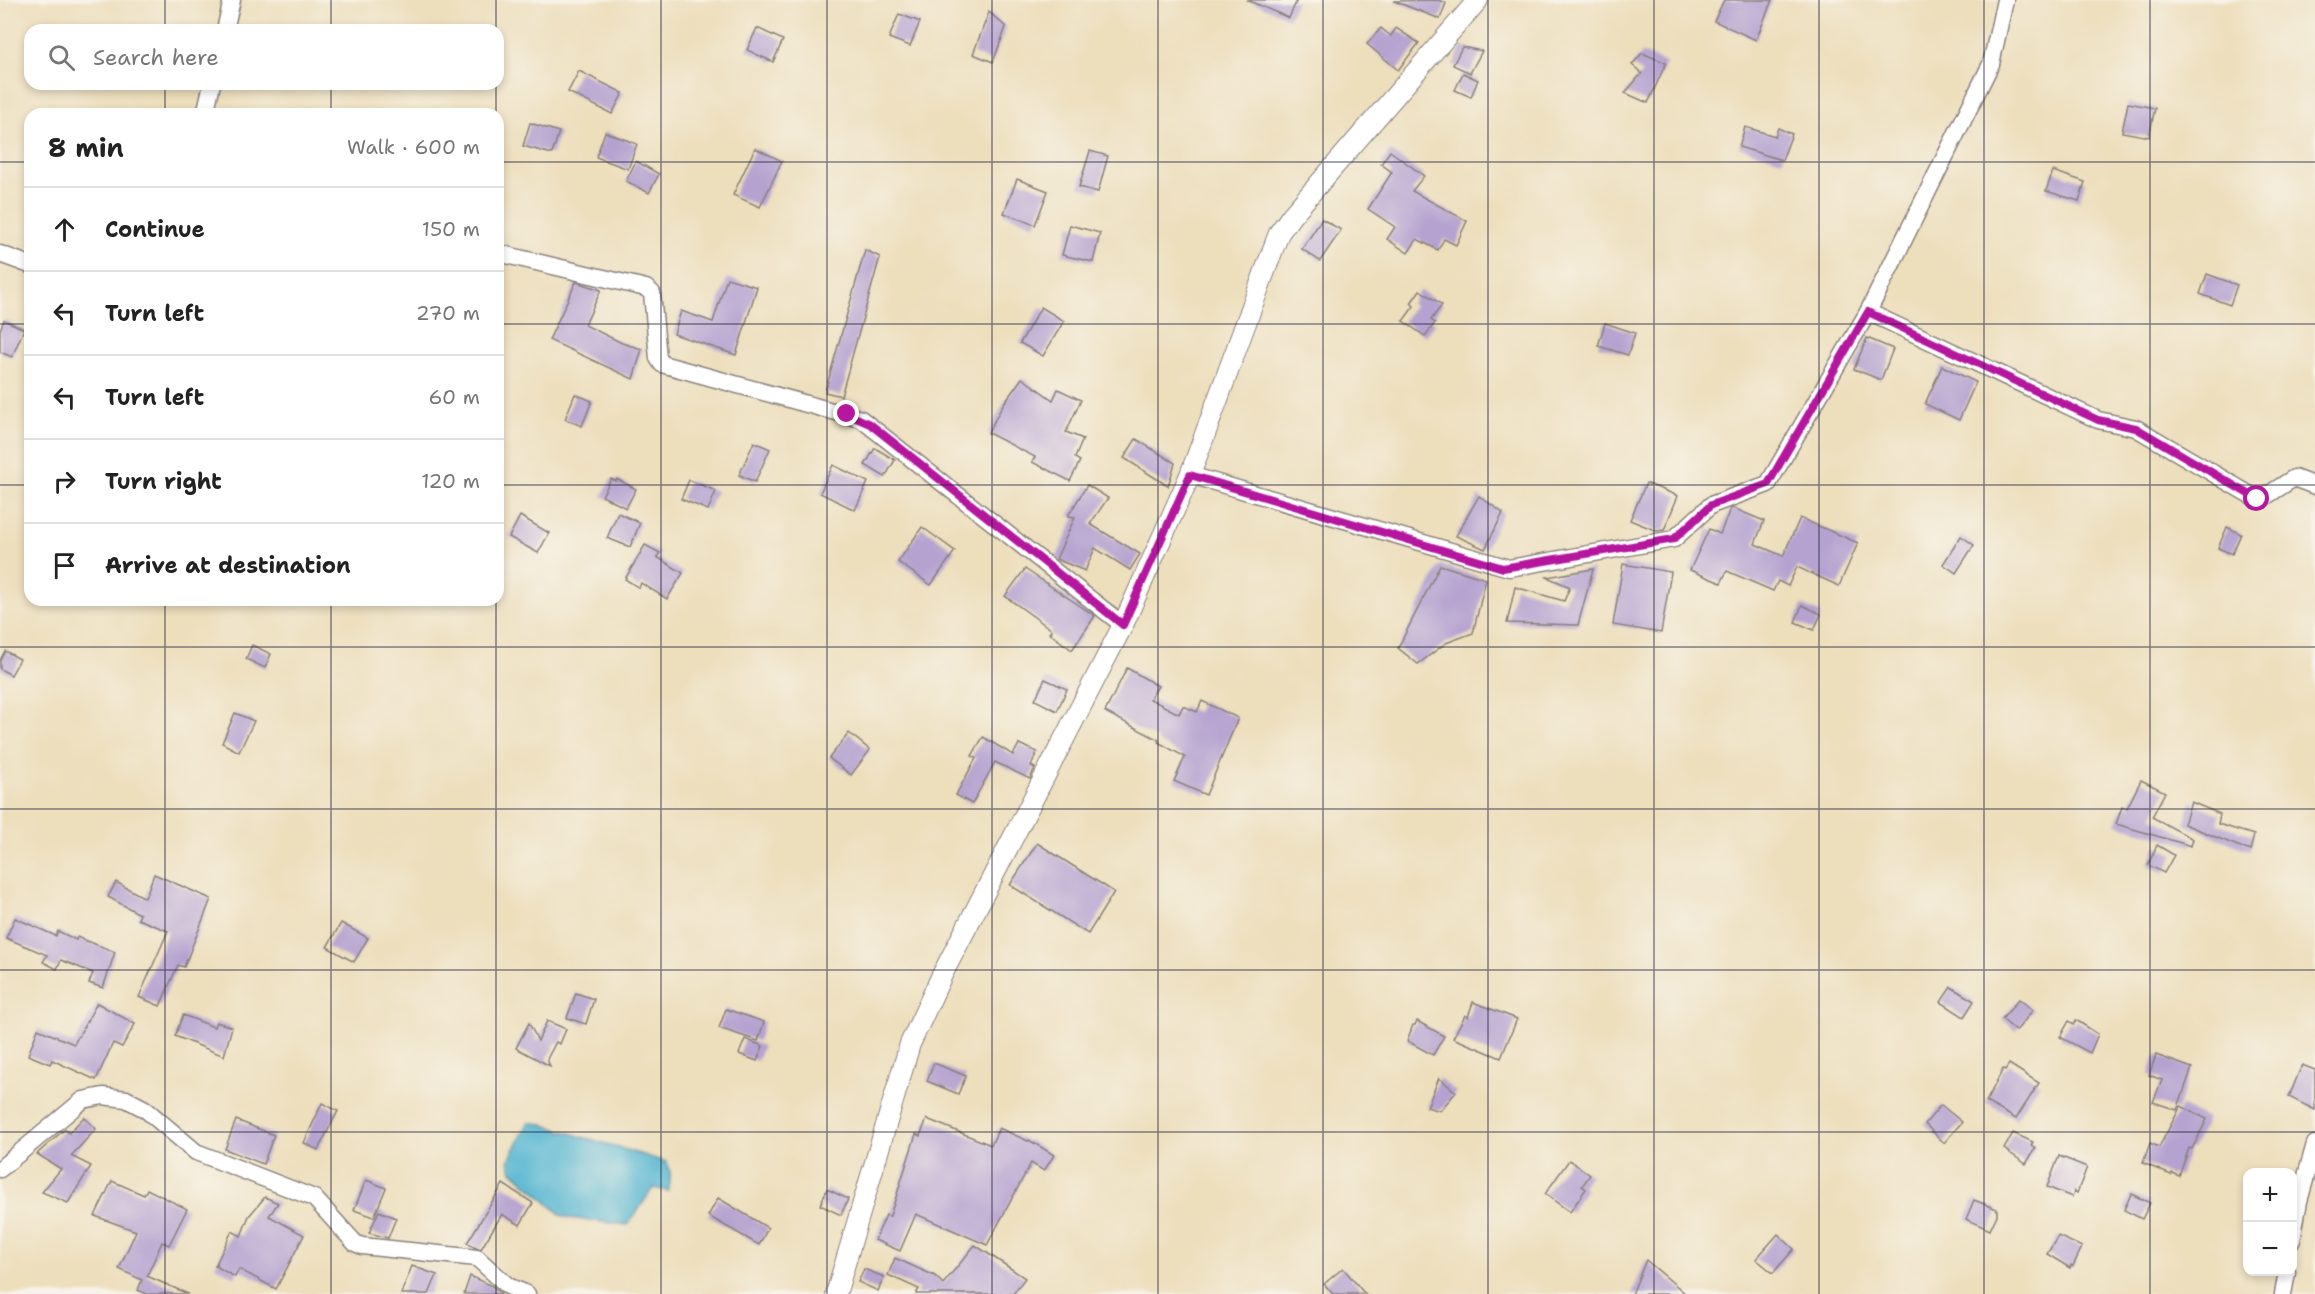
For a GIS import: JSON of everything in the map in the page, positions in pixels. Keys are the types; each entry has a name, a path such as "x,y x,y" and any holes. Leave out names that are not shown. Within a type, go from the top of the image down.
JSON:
{"street":[{"path":"226,24 232,0"},
{"path":"842,1290 910,1044 942,975 1123,625 1190,475 1279,233 1292,214 1478,0"},
{"path":"1190,475 1503,568 1674,539 1711,505 1768,484 1868,312 1991,64 2005,0"},
{"path":"206,108 211,90"},
{"path":"0,254 24,263"},
{"path":"504,254 646,288 652,293 658,358 662,364 861,419 1123,625"},
{"path":"1868,312 2098,420 2136,428 2257,499 2263,498 2294,478 2315,486"},
{"path":"0,1169 83,1100 103,1096 126,1099 145,1109 196,1152 314,1198 355,1242 362,1246 477,1258 508,1286 526,1294"},
{"path":"2295,1222 2315,1144"},
{"path":"2283,1294 2286,1276"}],"water":[{"path":"528,1123 537,1123 666,1162 670,1176 668,1191 653,1188 628,1225 561,1215 512,1171 509,1160"}],"building":[{"path":"1247,0 1297,0 1289,18"},
{"path":"1438,0 1446,3 1440,19 1394,1"},
{"path":"1724,0 1772,0 1756,40 1714,21"},
{"path":"989,12 1006,27 993,62 973,54"},
{"path":"899,14 920,22 910,46 889,38"},
{"path":"757,28 783,40 773,62 747,50"},
{"path":"1381,28 1391,36 1396,28 1419,43 1398,70 1367,44"},
{"path":"1462,47 1482,51 1470,73 1453,65"},
{"path":"1642,53 1666,63 1648,103 1625,93 1642,73 1632,65"},
{"path":"579,71 623,93 612,114 568,92"},
{"path":"1463,73 1478,80 1471,97 1455,90"},
{"path":"2128,103 2155,108 2149,137 2122,132"},
{"path":"530,123 559,132 552,154 523,146"},
{"path":"1745,127 1775,136 1778,128 1792,134 1782,160 1739,147"},
{"path":"605,132 637,144 628,169 596,157"},
{"path":"755,148 782,161 760,207 733,195"},
{"path":"1090,151 1108,156 1098,192 1079,187"},
{"path":"1390,151 1424,176 1412,191 1467,221 1456,245 1444,239 1438,250 1417,239 1408,253 1387,239 1395,227 1368,209 1392,172 1381,164"},
{"path":"636,161 659,174 649,193 626,181"},
{"path":"2053,171 2085,182 2079,201 2046,191"},
{"path":"1017,179 1048,191 1035,225 1004,213"},
{"path":"1322,219 1341,230 1320,261 1302,249"},
{"path":"1070,225 1100,233 1093,262 1062,255"},
{"path":"865,250 880,257 841,396 825,392"},
{"path":"2207,274 2237,285 2230,305 2200,294"},
{"path":"727,278 757,287 736,355 674,334 681,311 713,322"},
{"path":"576,282 601,290 585,325 622,343 642,349 633,379 549,340"},
{"path":"1420,290 1442,305 1431,320 1435,323 1425,336 1403,321 1414,306 1411,303"},
{"path":"1041,307 1064,321 1043,356 1020,343"},
{"path":"4,320 24,329 12,357 0,352 0,330"},
{"path":"1605,323 1635,333 1628,355 1598,346"},
{"path":"1867,338 1893,349 1881,380 1854,369"},
{"path":"1942,366 1976,382 1959,420 1925,404"},
{"path":"1022,378 1053,400 1058,389 1081,400 1066,432 1083,439 1075,458 1080,461 1070,481 1032,462 1035,457 988,433 1004,403"},
{"path":"575,394 592,401 582,426 565,419"},
{"path":"1136,439 1175,463 1168,486 1124,458"},
{"path":"754,442 770,449 755,482 739,475"},
{"path":"875,448 895,460 885,477 865,465"},
{"path":"833,465 868,482 855,510 820,493"},
{"path":"611,479 616,481 617,479 636,489 626,508 602,496"},
{"path":"689,480 716,491 708,510 681,499"},
{"path":"1646,483 1678,496 1664,530 1657,531 1630,520"},
{"path":"1087,485 1108,498 1090,524 1140,554 1130,570 1095,548 1085,571 1056,559 1075,517 1068,516"},
{"path":"1479,496 1503,513 1485,549 1456,536"},
{"path":"1733,508 1764,521 1755,544 1783,556 1800,518 1858,543 1839,586 1797,567 1788,586 1778,581 1773,591 1727,571 1721,583 1690,570 1709,529 1720,534 1730,509"},
{"path":"618,513 640,523 630,547 607,538"},
{"path":"520,516 549,533 538,553 509,537"},
{"path":"922,527 955,551 931,585 898,562"},
{"path":"2227,527 2241,534 2232,554 2218,548"},
{"path":"1961,536 1974,545 1956,573 1943,564"},
{"path":"645,545 660,553 657,557 683,573 667,599 641,583 639,588 625,579"},
{"path":"1623,564 1671,572 1661,633 1613,625"},
{"path":"1440,565 1486,579 1473,633 1446,643 1418,664 1398,648"},
{"path":"1025,569 1095,616 1072,650 1049,633 1052,630 1005,596"},
{"path":"1593,569 1578,625 1507,623 1515,587 1564,601 1570,587 1547,577"},
{"path":"1802,605 1821,614 1814,630 1795,622"},
{"path":"252,645 271,654 265,668 246,659"},
{"path":"5,651 20,659 11,675 0,669 0,660"},
{"path":"1127,668 1158,686 1150,699 1179,714 1183,706 1197,712 1202,701 1238,718 1206,795 1174,781 1185,757 1158,742 1159,740 1105,712"},
{"path":"1045,679 1067,689 1057,711 1035,700"},
{"path":"235,713 254,721 239,752 222,743"},
{"path":"849,733 870,750 851,775 829,758"},
{"path":"983,737 1013,755 1019,744 1037,752 1031,766 1035,768 1030,779 995,762 972,804 956,795 976,758 972,756"},
{"path":"2141,780 2165,792 2152,817 2193,839 2191,846 2116,824 2122,807 2127,808"},
{"path":"2191,802 2220,814 2218,824 2254,835 2250,851 2184,824"},
{"path":"1037,843 1114,892 1088,934 1010,885"},
{"path":"2157,845 2174,855 2164,873 2148,865"},
{"path":"154,874 211,899 184,967 178,965 160,1006 139,997 168,931 138,919 140,914 108,897 116,882 145,898"},
{"path":"15,918 56,936 58,931 76,940 77,937 115,952 103,988 89,983 93,973 61,960 57,969 43,962 47,955 6,938"},
{"path":"341,923 368,938 354,962 327,947"},
{"path":"1951,987 1974,1001 1964,1017 1941,1002"},
{"path":"576,993 594,999 586,1024 567,1018"},
{"path":"2019,999 2033,1010 2016,1031 2002,1019"},
{"path":"1473,1002 1517,1019 1501,1058 1453,1038 1465,1015 1468,1017"},
{"path":"97,1003 135,1024 122,1047 113,1043 96,1080 52,1060 50,1064 28,1055 38,1029 74,1044"},
{"path":"726,1009 764,1022 758,1041 719,1028"},
{"path":"183,1015 214,1027 216,1022 232,1027 224,1056 175,1036"},
{"path":"2076,1020 2098,1034 2090,1053 2060,1037 2069,1021 2074,1024"},
{"path":"547,1021 566,1029 560,1044 556,1042 547,1059 550,1066 516,1048 529,1023 538,1041"},
{"path":"1417,1021 1444,1036 1433,1055 1407,1041"},
{"path":"745,1039 763,1046 757,1061 739,1054"},
{"path":"2156,1055 2192,1068 2177,1110 2153,1102 2162,1080 2149,1075"},
{"path":"934,1063 966,1076 958,1094 927,1081"},
{"path":"2009,1064 2039,1083 2016,1119 1986,1102 2003,1069 2005,1070"},
{"path":"2302,1065 2315,1070 2315,1110 2289,1097"},
{"path":"1439,1078 1456,1092 1440,1111 1427,1107"},
{"path":"322,1103 338,1111 318,1150 304,1143"},
{"path":"1941,1105 1962,1122 1944,1143 1925,1124"},
{"path":"2181,1106 2207,1119 2192,1149 2189,1148 2179,1176 2143,1163 2150,1143 2159,1147"},
{"path":"84,1117 96,1129 71,1156 91,1166 68,1203 42,1192 61,1169 37,1154 65,1129 69,1133"},
{"path":"927,1119 991,1145 999,1128 1029,1140 1054,1155 1044,1171 1031,1163 987,1245 916,1214 900,1251 875,1240 886,1215 890,1216 916,1134 920,1136"},
{"path":"236,1120 274,1135 263,1164 225,1149"},
{"path":"2013,1133 2033,1142 2031,1145 2036,1147 2026,1164 2004,1149"},
{"path":"2059,1156 2087,1167 2077,1193 2074,1191 2072,1197 2047,1187"},
{"path":"1569,1160 1590,1175 1582,1186 1586,1189 1570,1212 1545,1194"},
{"path":"366,1180 386,1188 374,1217 354,1210"},
{"path":"112,1181 144,1195 147,1189 187,1209 169,1245 162,1242 147,1276 188,1294 147,1294 138,1290 142,1280 119,1269 136,1231 95,1216"},
{"path":"503,1184 533,1203 520,1225 502,1214 481,1249 474,1247 467,1243"},
{"path":"827,1189 848,1199 841,1215 820,1205"},
{"path":"2131,1194 2150,1203 2142,1219 2124,1210"},
{"path":"265,1197 278,1203 269,1216 304,1235 276,1289 239,1269 235,1277 215,1266 232,1231 241,1236 249,1216"},
{"path":"718,1198 768,1228 759,1245 708,1216"},
{"path":"1974,1200 1997,1209 1997,1215 1990,1230 1966,1219"},
{"path":"379,1211 396,1218 388,1238 369,1233"},
{"path":"1778,1234 1794,1249 1773,1273 1756,1259"},
{"path":"2058,1236 2082,1247 2070,1268 2047,1254"},
{"path":"975,1245 1025,1278 1013,1294 916,1294 919,1289 888,1275 895,1258 935,1276 943,1284"},
{"path":"1646,1260 1686,1294 1632,1294"},
{"path":"412,1266 437,1275 429,1294 401,1294"},
{"path":"1343,1268 1365,1294 1333,1294 1324,1284"},
{"path":"864,1269 884,1277 878,1291 858,1282"},
{"path":"470,1276 492,1286 501,1294 464,1294"}],"route":[{"path":"847,414 870,424 1123,625 1190,475 1503,568 1674,539 1711,505 1768,484 1868,312 2098,420 2136,428 2257,499"}]}
